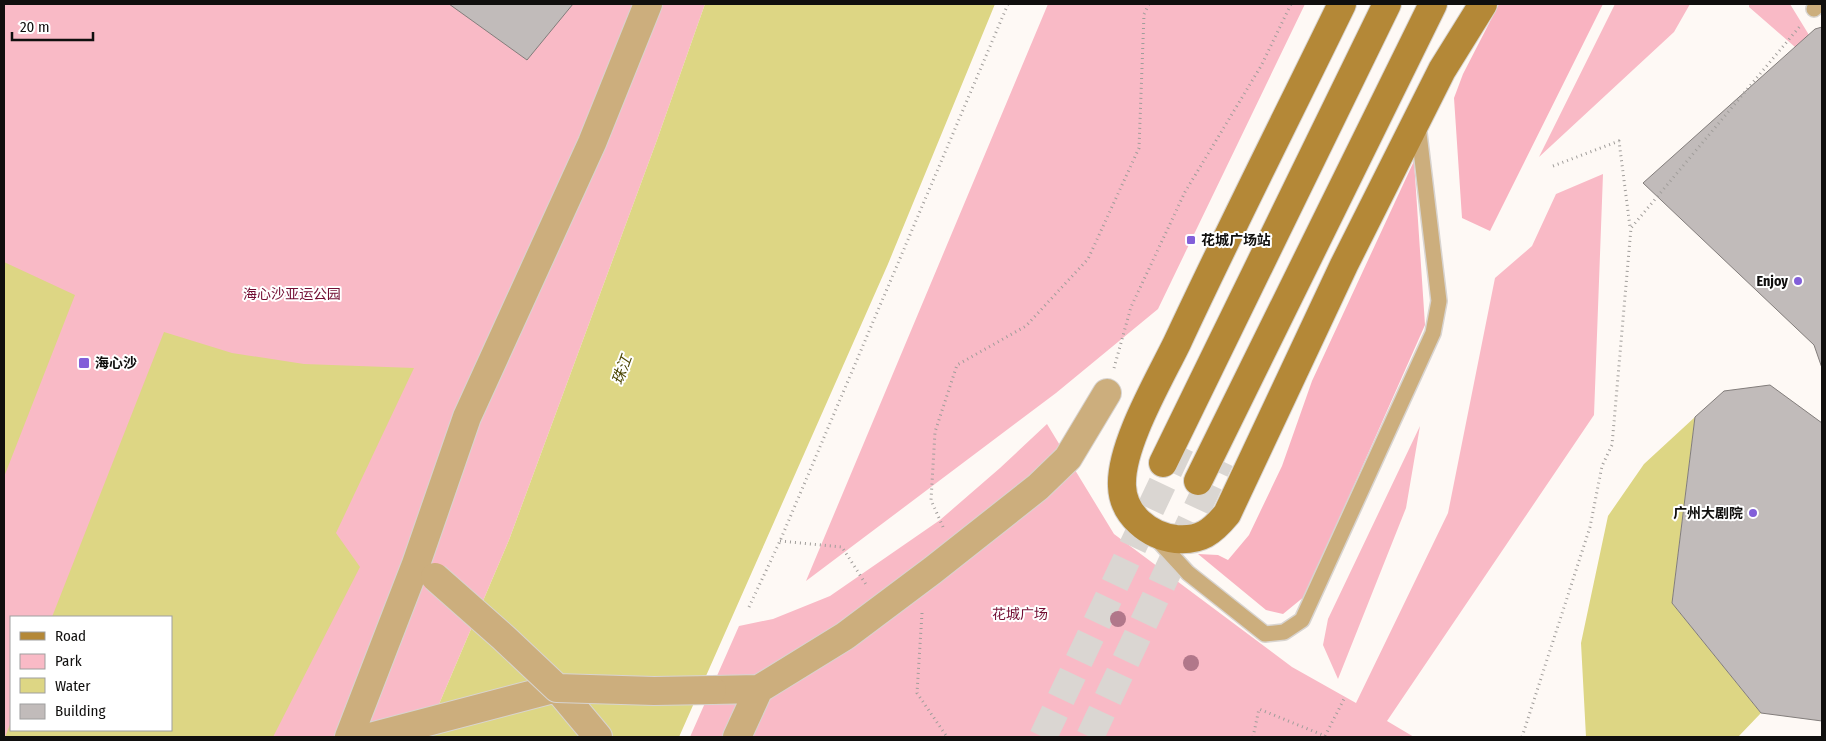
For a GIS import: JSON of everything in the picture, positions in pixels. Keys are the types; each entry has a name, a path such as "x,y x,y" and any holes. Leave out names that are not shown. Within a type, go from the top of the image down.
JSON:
{"main road":[{"path":"1342,4 1196,301 1141,417 1127,454 1122,472 1122,488 1126,505 1135,518 1148,530 1165,538 1184,539 1199,537 1214,530 1228,514 1313,329 1417,120 1446,63 1483,4"},
{"path":"1163,463 1387,4"},
{"path":"1198,481 1432,4"}],"street":[{"path":"349,737 425,571 467,417 592,143 648,4"},
{"path":"370,737 557,688 654,691 758,689 845,636 1038,488 1068,458 1107,393"},
{"path":"425,571 504,638 557,688 598,737"},
{"path":"737,737 758,689"}],"lane":[{"path":"1148,530 1188,573 1265,634 1284,632 1302,620 1433,333 1439,301 1417,120"}],"path":[{"path":"749,607 780,541 1008,4"},
{"path":"955,552 932,500 935,432 957,365 1026,326 1088,260 1139,148 1144,14 1149,4"},
{"path":"1107,393 1130,307 1181,200 1261,66 1292,4"},
{"path":"1522,737 1590,527 1602,466 1612,445 1630,228 1816,7"},
{"path":"1553,166 1619,141 1631,241"},
{"path":"780,541 842,547 860,575"},
{"path":"924,577 917,693 947,737"},
{"path":"1253,737 1259,709 1325,736 1345,697"}],"green space":[{"name":"海心沙亚运公园","path":"4,4 705,4 657,140 509,540 425,737 4,737"},
{"path":"1048,4 1305,4 1158,309 1056,393 806,581"},
{"path":"1615,4 1690,4 1674,32 1539,157"},
{"path":"1749,4 1790,4 1809,35 1795,47 1749,7"},
{"name":"花城广场","path":"1603,174 1594,415 1387,721 1414,737 690,737 739,626 773,619 830,596 940,520 1047,424 1114,534 1292,667 1356,703 1448,513 1495,278 1532,246 1556,194"},
{"path":"1420,426 1406,508 1338,679 1323,645 1328,619"}],"shaded area":[{"path":"1499,4 1603,4 1490,231 1462,218 1454,98 1463,74"},
{"path":"1414,161 1425,325 1305,596 1283,614 1266,610 1198,554 1218,555 1228,560 1249,535 1282,466 1312,381"}],"water":[{"name":"珠江","path":"705,4 995,4 888,264 679,737 425,737 509,540 657,140"},
{"path":"4,262 75,295 4,477"},
{"path":"164,332 232,353 304,364 414,368 336,533 360,567 273,737 5,737 10,724 10,731 172,731 172,616 52,616"},
{"path":"1695,417 1672,603 1761,713 1738,737 1586,737 1581,643 1608,516 1644,464"}],"building":[{"path":"449,4 573,4 527,60"},
{"path":"1822,27 1822,368 1814,345 1643,183 1815,29"},
{"name":"广州大剧院","path":"1770,385 1822,423 1822,721 1761,713 1672,603 1695,417 1724,391"}],"tunnel":[{"path":"1043,737 1182,442"},
{"path":"1090,737 1220,460"}],"place":[{"name":"花城广场站","path":"1191,240"},
{"name":"Enjoy","path":"1798,281"},
{"name":"海心沙","path":"84,363"},
{"name":"广州大剧院","path":"1753,513"}]}
